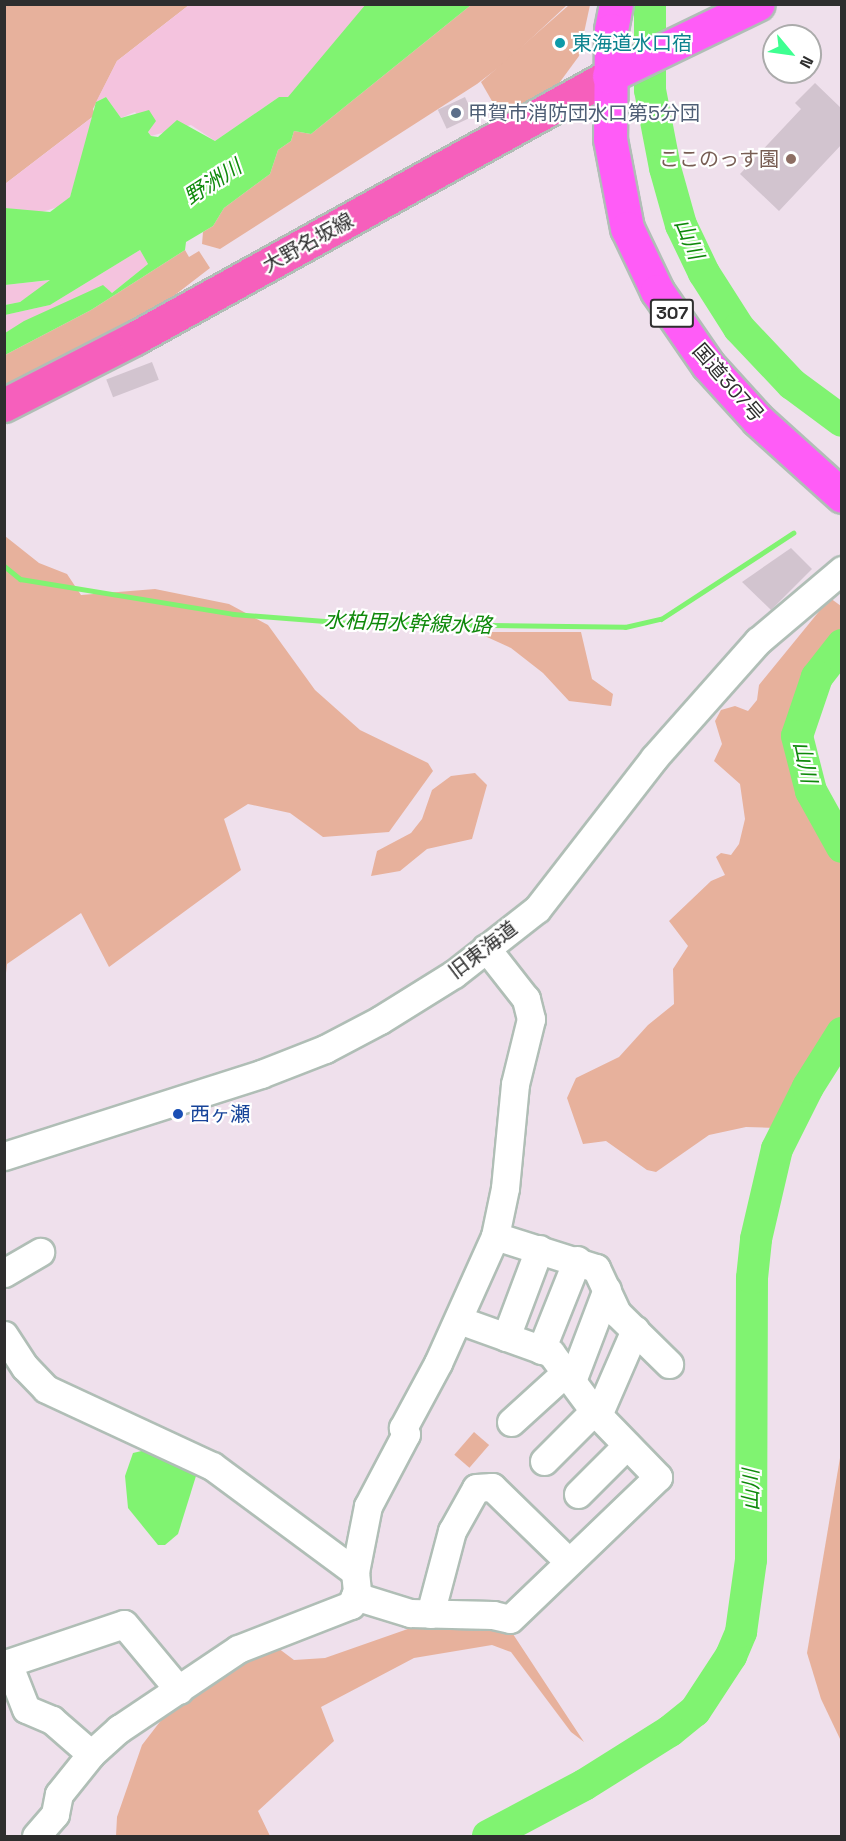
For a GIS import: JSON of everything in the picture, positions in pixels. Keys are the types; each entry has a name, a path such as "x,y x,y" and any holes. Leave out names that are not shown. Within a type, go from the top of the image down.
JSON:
{"highway":[{"name":"国道307号","path":"616,4 620,71 613,164 627,228 657,291 708,365 758,420 842,496"},
{"path":"620,71 679,45 758,4"}],"main road":[{"name":"大野名坂線","path":"4,405 135,338 620,71"}],"street":[{"name":"旧東海道","path":"4,1156 261,1074 325,1049 416,998 537,909 654,758 758,641 842,570"},
{"path":"36,1836 55,1814 59,1794 91,1754 119,1730 238,1648 328,1617 351,1605 368,1506 459,1320 495,1236 507,1176 515,1083 531,1019 526,999 486,948"},
{"path":"495,1236 577,1260 596,1268 617,1313 669,1364"},
{"path":"506,1337 539,1249"},
{"path":"4,1273 40,1252"},
{"path":"541,1350 577,1260"},
{"path":"510,1422 569,1376 607,1289"},
{"path":"4,1335 25,1367 46,1389 212,1466 355,1584 410,1613 493,1615 510,1619 658,1477 596,1413 557,1358 459,1320"},
{"path":"544,1461 596,1413 635,1330"},
{"path":"578,1494 627,1445"},
{"path":"430,1614 452,1531 476,1488 492,1486 569,1562"},
{"path":"91,1754 52,1720 26,1709 8,1663 124,1624 179,1690"}],"shaded area":[{"path":"4,5 189,5 117,61 93,109 95,115 5,184"},
{"path":"471,5 567,5 507,61 477,84 220,249 202,244 203,232 213,226 224,208 270,174 278,150 291,141 294,131 311,134"},
{"path":"569,5 590,5 579,56 557,86 500,115 481,82"},
{"path":"185,250 189,257 199,251 210,268 123,335 5,392 5,355 91,310"},
{"path":"5,536 39,563 67,574 81,595 155,589 229,604 268,625 315,690 360,730 428,763 433,771 389,832 323,837 290,813 248,804 224,819 241,870 109,967 81,913 7,964 5,982"},
{"path":"830,598 841,606 841,630 809,667 791,723 792,753 807,807 841,863 841,1023 797,1087 775,1128 746,1127 709,1135 656,1172 647,1170 606,1141 583,1144 567,1098 576,1078 619,1057 648,1025 674,1004 673,969 688,946 669,921 711,881 725,875 716,857 721,853 731,855 739,844 745,819 740,784 714,761 722,744 715,721 721,710 735,706 748,711 757,700 759,685"},
{"path":"476,632 581,632 592,679 613,694 611,706 569,701 543,673 511,648"},
{"path":"475,773 487,785 472,839 427,849 400,871 371,876 377,851 411,833 422,819 432,790 451,776"},
{"path":"474,1432 489,1445 469,1468 454,1455"},
{"path":"841,1452 841,1741 821,1699 807,1653"},
{"path":"422,1624 500,1627 511,1631 584,1742 571,1732 511,1652 492,1645 414,1658 321,1707 334,1741 258,1811 270,1836 116,1836 117,1817 142,1745 176,1701 225,1667 278,1648 294,1660 325,1658"}],"sand":[{"path":"189,5 366,5 288,98 279,97 215,141 191,125 151,136 135,112 121,118 106,97 96,102 117,61"},
{"path":"95,115 70,197 64,205 39,213 5,208 5,184"},
{"path":"140,250 148,264 112,293 103,286 5,333 5,315 50,305"},
{"path":"52,280 20,302 5,305 5,285"}],"water":[{"name":"野洲川","path":"366,4 471,5 311,134 294,131 291,141 278,150 270,174 224,208 213,226 186,242 185,250 91,310 5,355 5,333 24,321 103,285 112,293 148,264 140,250 50,305 5,315 5,305 20,302 50,280 5,285 5,208 50,212 70,197 96,102 106,97 121,118 149,110 156,121 148,132 151,136 158,137 177,120 215,141 279,97 288,97"},
{"path":"150,1449 187,1464 196,1476 178,1534 165,1545 158,1545 128,1508 125,1476 133,1453"}],"building":[{"name":"ここのっす園","path":"816,84 842,109 842,144 779,211 740,174 801,109 795,103"},
{"name":"甲賀市消防団水口第5分団","path":"465,97 474,116 447,129 438,110"},
{"path":"152,362 159,380 113,397 106,380"},
{"path":"791,548 812,569 771,610 742,582"}],"waterway":[{"name":"山川","path":"650,4 650,90 665,168 681,225 704,273 739,328 792,384 842,421"},
{"name":"水柏用水幹線水路","path":"4,566 20,579 233,614 351,623 625,627 661,619 793,533"},
{"name":"山川","path":"842,645 817,677 797,736 811,791 842,847"},
{"name":"山川","path":"488,1836 584,1785 670,1731 695,1711 731,1656 741,1632 751,1560 752,1278 756,1239 777,1149 808,1087 842,1033"}],"place":[{"name":"東海道水口宿","path":"560,43"},
{"name":"甲賀市消防団水口第5分団","path":"456,113"},
{"name":"ここのっす園","path":"791,159"},
{"name":"西ヶ瀬","path":"178,1114"}]}
